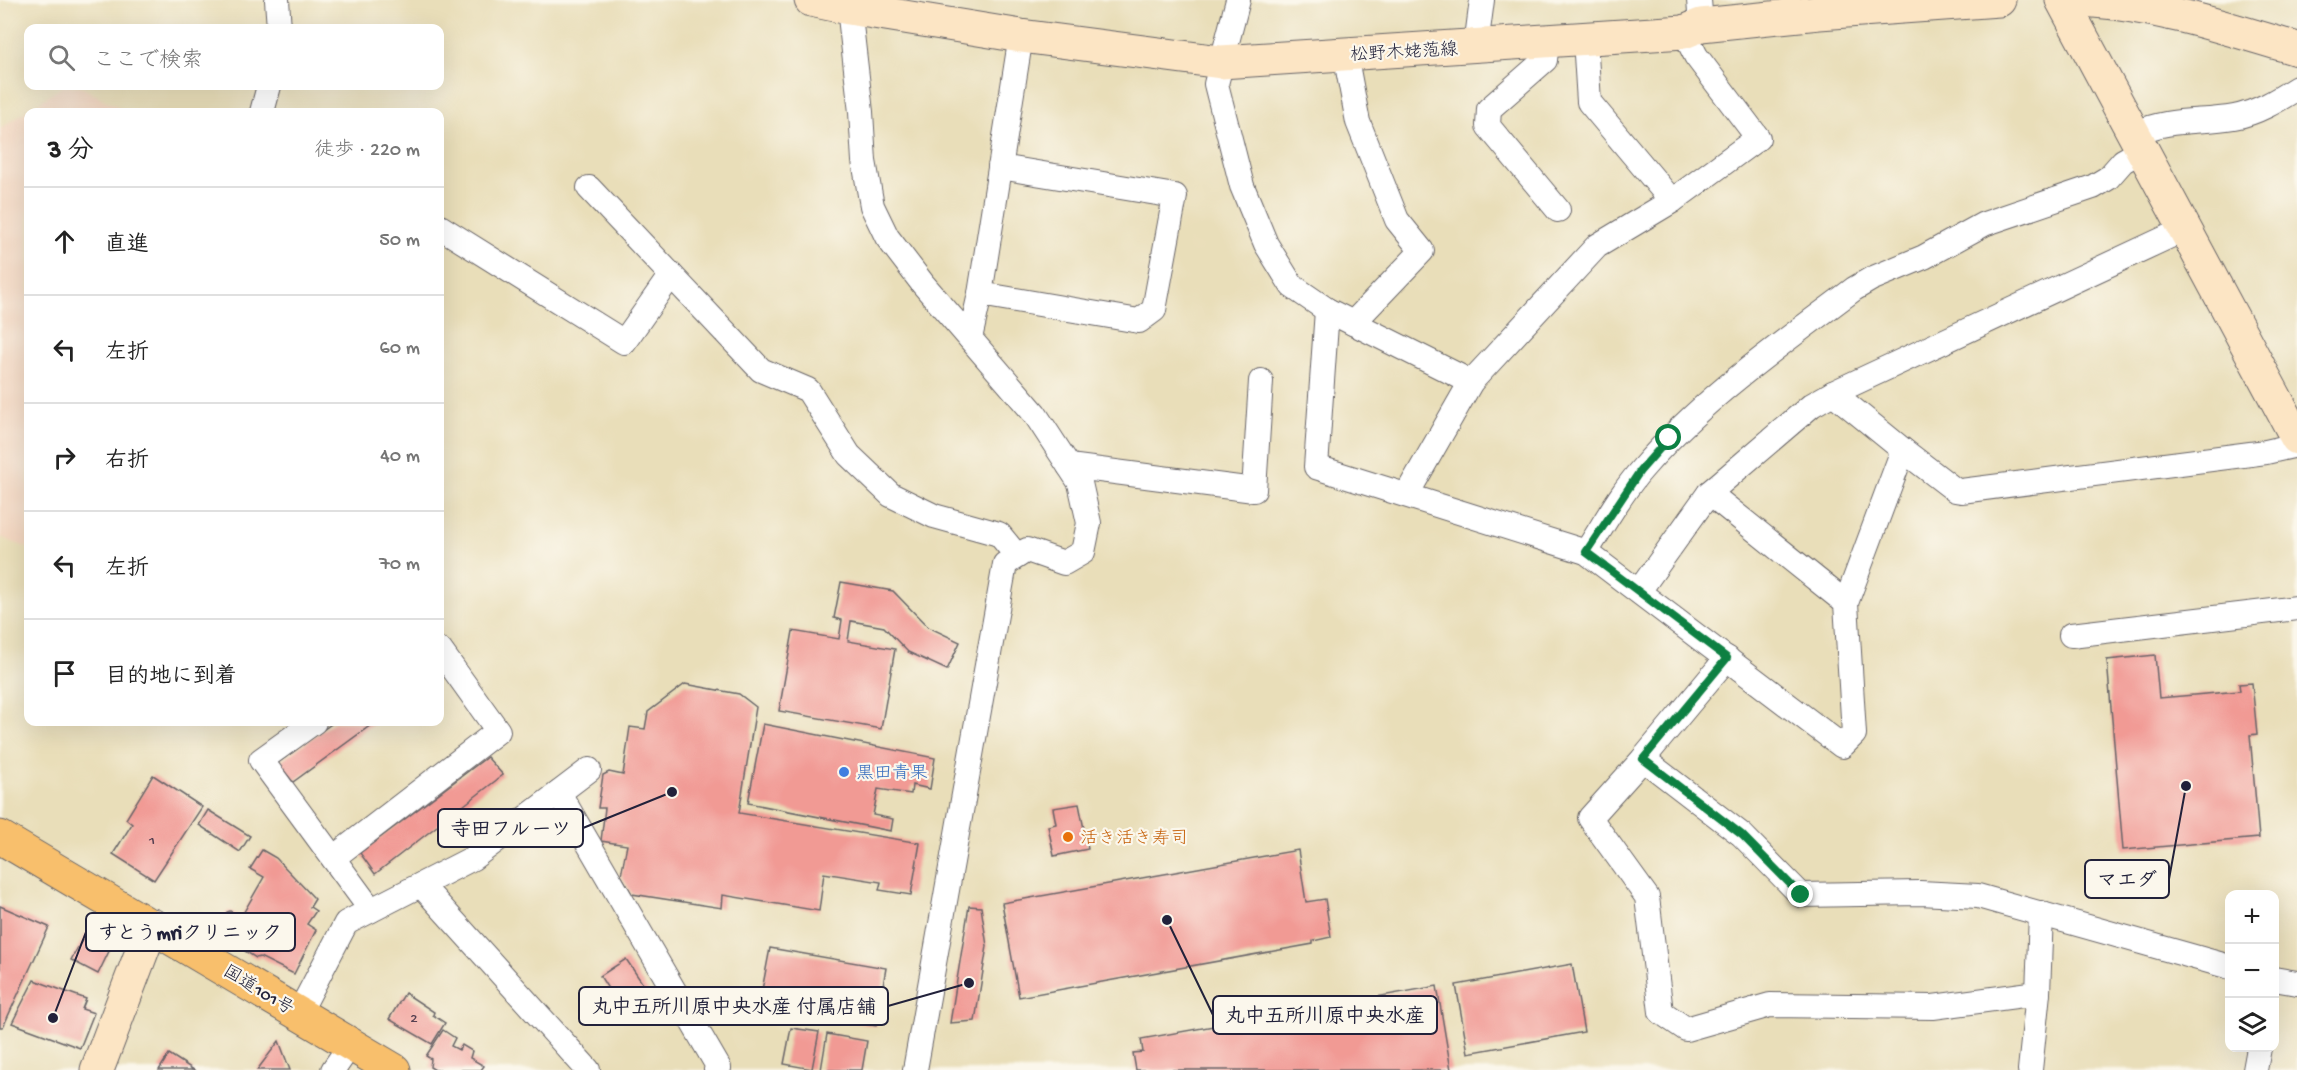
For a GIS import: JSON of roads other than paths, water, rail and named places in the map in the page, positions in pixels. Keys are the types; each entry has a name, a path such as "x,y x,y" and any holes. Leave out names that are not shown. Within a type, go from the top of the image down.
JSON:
{"highway":[{"name":"国道101号","path":"0,837 299,1013 342,1057 394,1070"}],"main road":[{"name":"松野木姥萢線","path":"811,0 1021,36 1221,62 1585,39 1695,19 1999,0"},
{"path":"2062,0 2297,438"},
{"path":"2083,0 2196,11 2297,49"},
{"path":"97,1070 152,925"}],"street":[{"path":"277,0 279,24"},
{"path":"1238,0 1216,84 1242,186 1262,234 1292,286 1327,310 1471,382"},
{"path":"1476,46 1482,0"},
{"path":"849,8 861,111 864,161 872,206 887,237 923,284 1035,414 1080,483 1089,523 1083,552 1064,563 1027,550 1005,564 915,1070"},
{"path":"1407,495 1471,382 1597,246 1672,201 1758,138 1696,56 1695,19"},
{"path":"970,338 980,294 1021,36"},
{"path":"1585,39 1589,102 1672,201"},
{"path":"1546,41 1545,60 1489,109 1488,126 1558,210"},
{"path":"1345,54 1358,123 1397,220 1422,251 1353,323"},
{"path":"1586,552 1640,471 1669,438 1740,376 1854,289 1871,279 1932,254 1984,224 2093,187 2108,178 2155,125 2236,116 2275,102 2297,88"},
{"path":"263,108 268,90"},
{"path":"980,294 1139,321 1154,310 1175,196 1000,168"},
{"path":"589,188 761,370 808,390 849,455 891,495 934,516 999,534 1017,556"},
{"path":"1639,591 1709,493 1812,405 1833,393 2185,229"},
{"path":"444,230 624,342 671,275"},
{"path":"1327,310 1316,467 1586,552 1842,746 1854,734 1846,603 1903,450"},
{"path":"1069,466 1254,490 1261,381"},
{"path":"1833,393 1954,490 1961,491 2265,452 2297,445"},
{"path":"1709,493 1846,603"},
{"path":"2071,635 2297,608"},
{"path":"333,858 498,731 444,656"},
{"path":"1727,658 1643,759 1590,818 1647,897 1660,1012 1686,1029 1770,1005 1934,1007 2038,993"},
{"path":"308,726 261,760 371,910"},
{"path":"1643,759 1742,835 1801,895 1920,893 1978,896 2225,966"},
{"path":"299,1013 346,923 473,858 589,770"},
{"path":"559,793 719,1068 716,1070"},
{"path":"421,885 588,1070"},
{"path":"2030,1070 2038,993 2041,913"},
{"path":"2279,980 2297,983"},
{"path":"2255,1070 2258,1052"}],"place":[{"name":"黒田青果","path":"844,772"},
{"name":"マエダ","path":"2186,786"},
{"name":"寺田フルーツ","path":"672,792"},
{"name":"活き活き寿司","path":"1068,837"},
{"name":"丸中五所川原中央水産","path":"1167,920"},
{"name":"丸中五所川原中央水産 付属店舗","path":"969,983"},
{"name":"すとうmriクリニック","path":"53,1018"}]}
